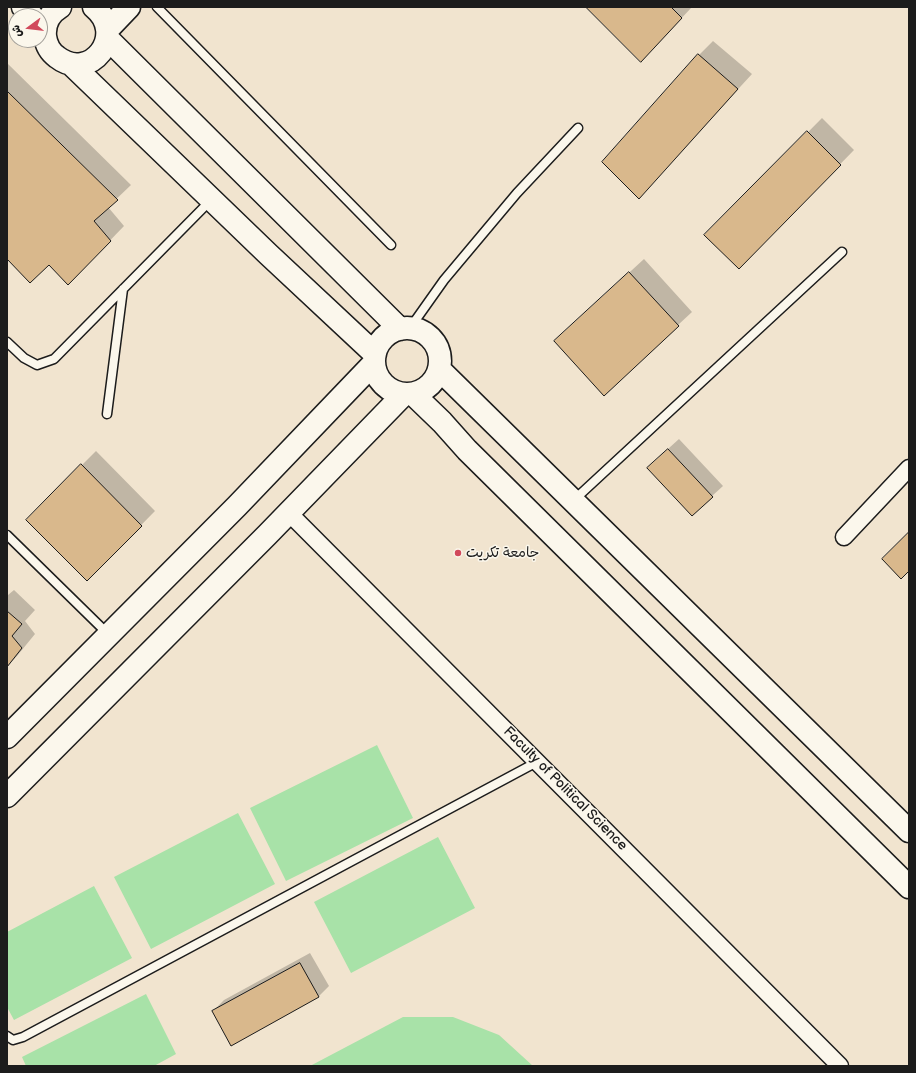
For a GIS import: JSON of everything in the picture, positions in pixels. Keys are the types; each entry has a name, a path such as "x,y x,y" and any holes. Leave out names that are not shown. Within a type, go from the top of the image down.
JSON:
{"street":[{"path":"48,19 54,10 60,7"},
{"path":"94,7 100,12 105,20 108,34 405,328 423,333 434,342 440,359 436,378 422,391 409,394 395,392 380,381 376,372 374,358 378,345 384,337 392,332 405,328"},
{"path":"48,46 54,55 62,61 71,64 83,64 94,59 103,50 108,34 129,7"},
{"path":"71,64 374,358"},
{"path":"7,736 237,506 374,358"},
{"path":"439,369 909,831"},
{"path":"7,796 409,394"},
{"path":"409,394 442,422 478,461 909,887"},
{"path":"844,537 906,477"},
{"name":"Faculty of Political Science","path":"289,513 840,1066"}],"lane":[{"path":"157,7 391,245"},
{"path":"405,328 517,194 578,128"},
{"path":"7,342 24,358 37,365 54,359 211,199"},
{"path":"574,501 842,252"},
{"path":"107,414 124,289"},
{"path":"7,534 108,635"},
{"path":"7,1036 13,1040 23,1037 537,762"}],"shaded area":[{"name":"جامعة تكريت","path":"7,7 909,7 909,1066 7,1066"}],"green space":[{"path":"377,745 413,818 286,881 250,808"},
{"path":"238,813 275,884 151,949 114,877"},
{"path":"438,837 475,908 351,973 314,902"},
{"path":"94,886 132,958 14,1020 7,1007 7,932"},
{"path":"146,994 176,1054 154,1066 26,1066 22,1057"},
{"path":"403,1017 453,1017 499,1035 533,1066 310,1066"}],"building":[{"path":"586,7 671,7 682,18 641,62"},
{"path":"698,54 738,89 639,199 602,162"},
{"path":"7,91 118,200 94,221 111,241 68,285 49,265 30,283 7,259"},
{"path":"807,131 841,165 739,269 704,235"},
{"path":"629,272 679,326 604,396 554,341"},
{"path":"668,449 713,497 692,516 647,468"},
{"path":"81,464 142,526 87,581 26,520"},
{"path":"909,532 909,571 901,579 882,559"},
{"path":"7,611 22,624 12,636 22,648 7,667"},
{"path":"300,963 319,997 231,1046 212,1011"}],"place":[{"name":"جامعة تكريت","path":"458,553"}]}
